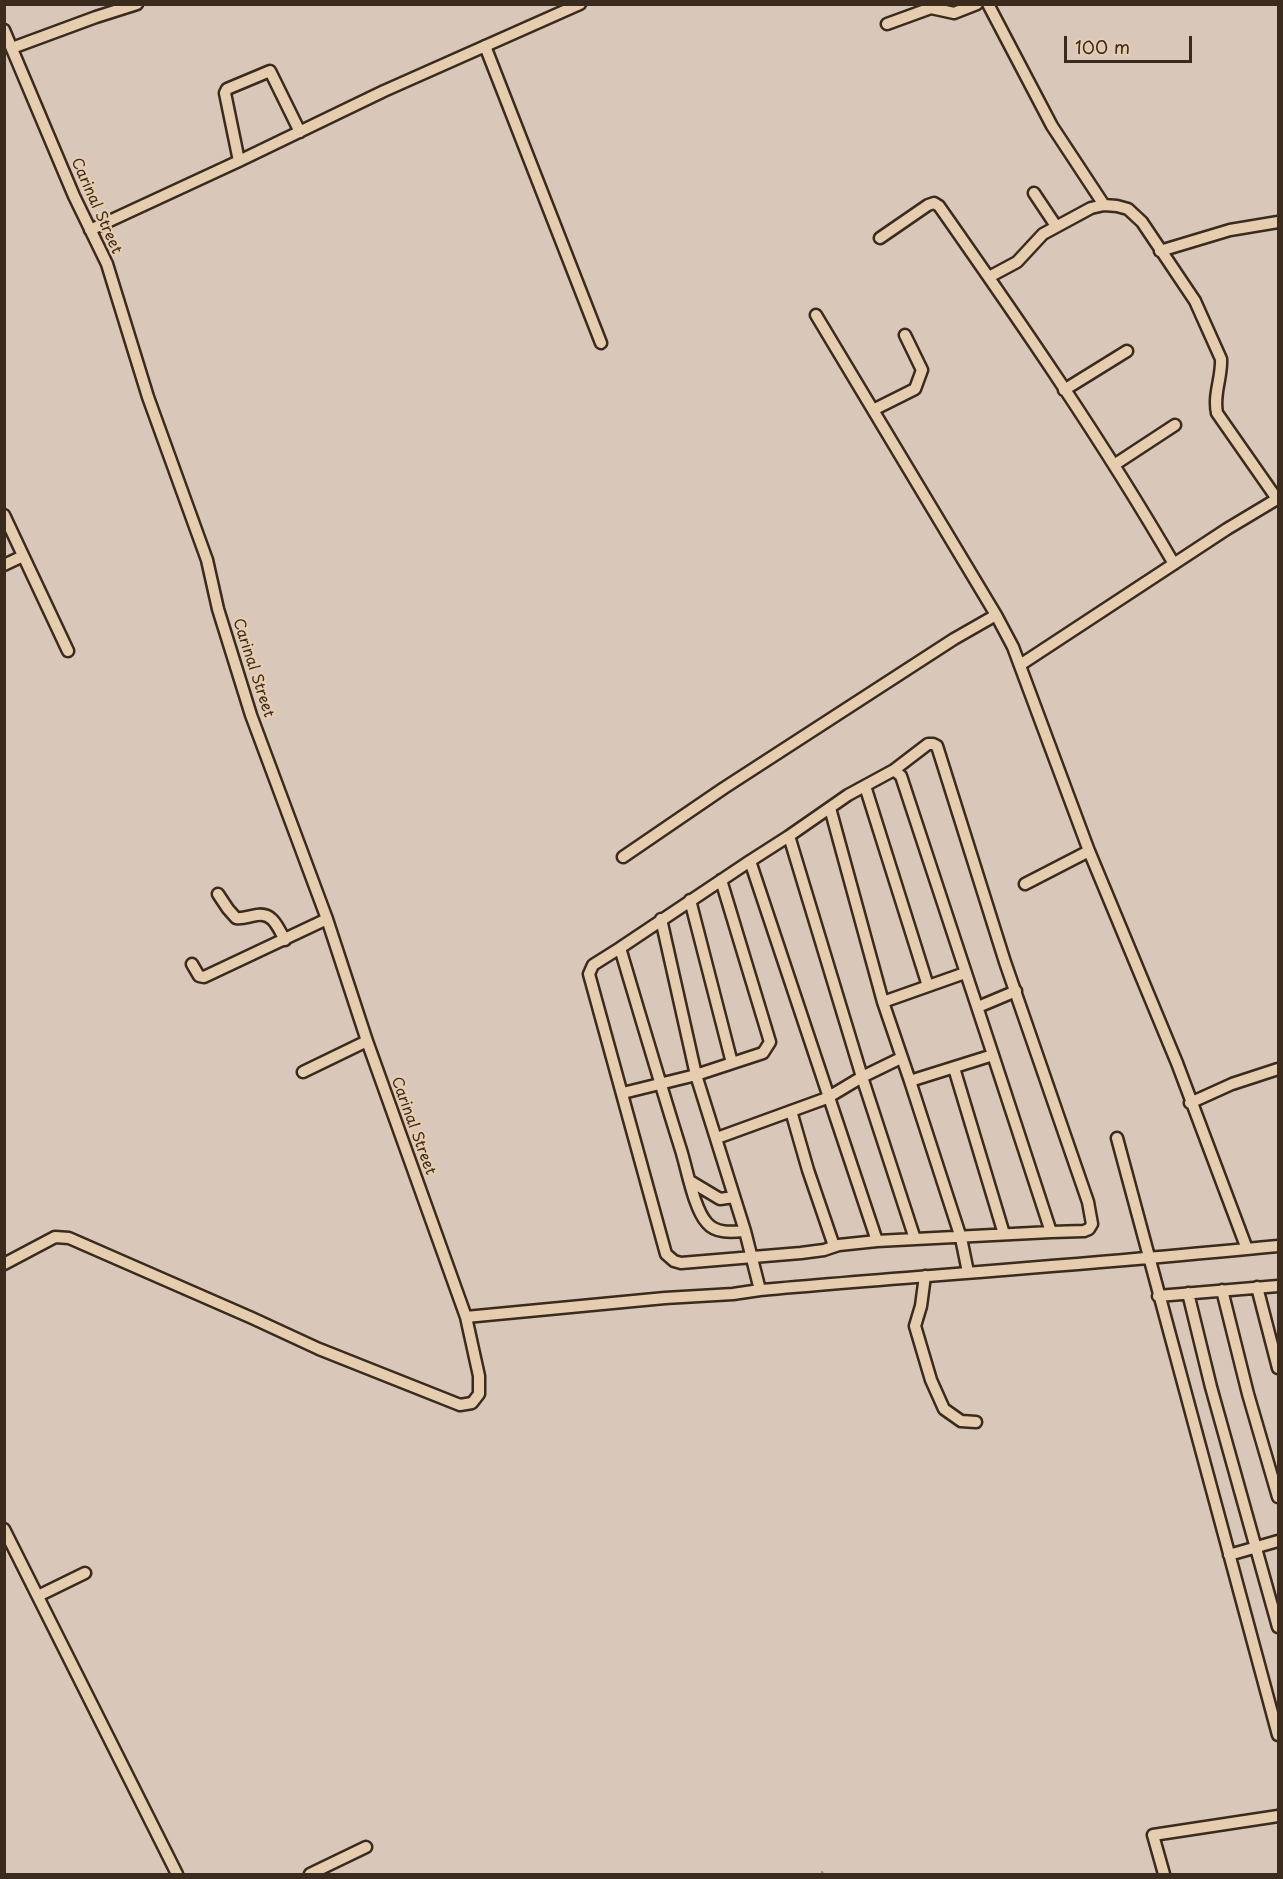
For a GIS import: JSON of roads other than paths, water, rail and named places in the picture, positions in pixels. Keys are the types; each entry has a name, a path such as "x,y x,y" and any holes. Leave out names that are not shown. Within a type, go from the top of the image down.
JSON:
{"street":[{"path":"12,48 75,24 138,4"},
{"path":"90,230 384,91 580,4"},
{"path":"887,24 932,9 954,13 977,4"},
{"path":"988,4 1052,126 1104,205"},
{"name":"Carinal Street","path":"4,30 106,264 148,397 207,560 218,609 251,714 327,919 367,1041 466,1317 479,1376 479,1394 472,1403 460,1405 320,1349 69,1238 55,1238 4,1264"},
{"path":"485,46 601,343"},
{"path":"239,161 225,93 227,89 270,71 300,132"},
{"path":"1034,193 1056,226"},
{"path":"880,238 928,205 934,203 939,206 1114,465 1174,564"},
{"path":"989,277 1017,262 1043,234 1090,208 1104,205 1118,206 1134,214 1142,222 1195,301 1221,359 1222,369 1215,401 1217,413 1278,500 1174,564 1020,665"},
{"path":"1160,251 1230,230 1278,222"},
{"path":"816,315 996,615 1020,665 1089,851 1177,1063 1246,1249"},
{"path":"873,410 915,389 922,370 906,335"},
{"path":"1064,390 1127,351"},
{"path":"1114,465 1175,425"},
{"path":"4,515 68,651"},
{"path":"4,565 23,556"},
{"path":"622,857 954,639 996,615"},
{"path":"928,744 937,747 1016,991 1088,1202 1092,1224 1084,1231 877,1241 801,1253 681,1263 674,1261 666,1254 589,975 593,965 865,786 894,770 928,744"},
{"path":"894,770 901,776 1051,1232"},
{"path":"865,786 928,986"},
{"path":"830,808 883,1002 961,1238 968,1272"},
{"path":"789,836 862,1077 915,1239"},
{"path":"1024,884 1089,851"},
{"path":"750,861 827,1098 877,1241"},
{"path":"623,1093 696,1075 763,1053 770,1042 721,880"},
{"path":"218,894 236,918 264,914 271,917 285,940"},
{"path":"690,900 732,1063"},
{"path":"192,964 199,976 204,977 327,919"},
{"path":"661,920 696,1075 746,1231 760,1290"},
{"path":"620,948 659,1083 705,1221 710,1226 727,1232 746,1231"},
{"path":"883,1002 965,973"},
{"path":"978,1007 1016,991"},
{"path":"303,1072 367,1041"},
{"path":"910,1081 993,1055"},
{"path":"717,1138 827,1098 862,1077 902,1058"},
{"path":"954,1068 1005,1234"},
{"path":"1190,1103 1232,1084 1278,1069"},
{"path":"791,1111 834,1246"},
{"path":"1117,1138 1278,1735"},
{"path":"690,1181 720,1199 734,1197"},
{"path":"466,1317 1278,1246"},
{"path":"925,1276 921,1306 915,1326 931,1380 944,1409 961,1421 976,1422"},
{"path":"1158,1296 1278,1286"},
{"path":"1257,1287 1278,1368"},
{"path":"1222,1290 1248,1394 1278,1497"},
{"path":"1188,1293 1256,1548 1276,1606 1278,1627"},
{"path":"4,1529 177,1875"},
{"path":"1229,1555 1278,1541"},
{"path":"38,1596 86,1573"},
{"path":"1164,1875 1153,1835 1278,1816"},
{"path":"309,1875 366,1847"}]}
